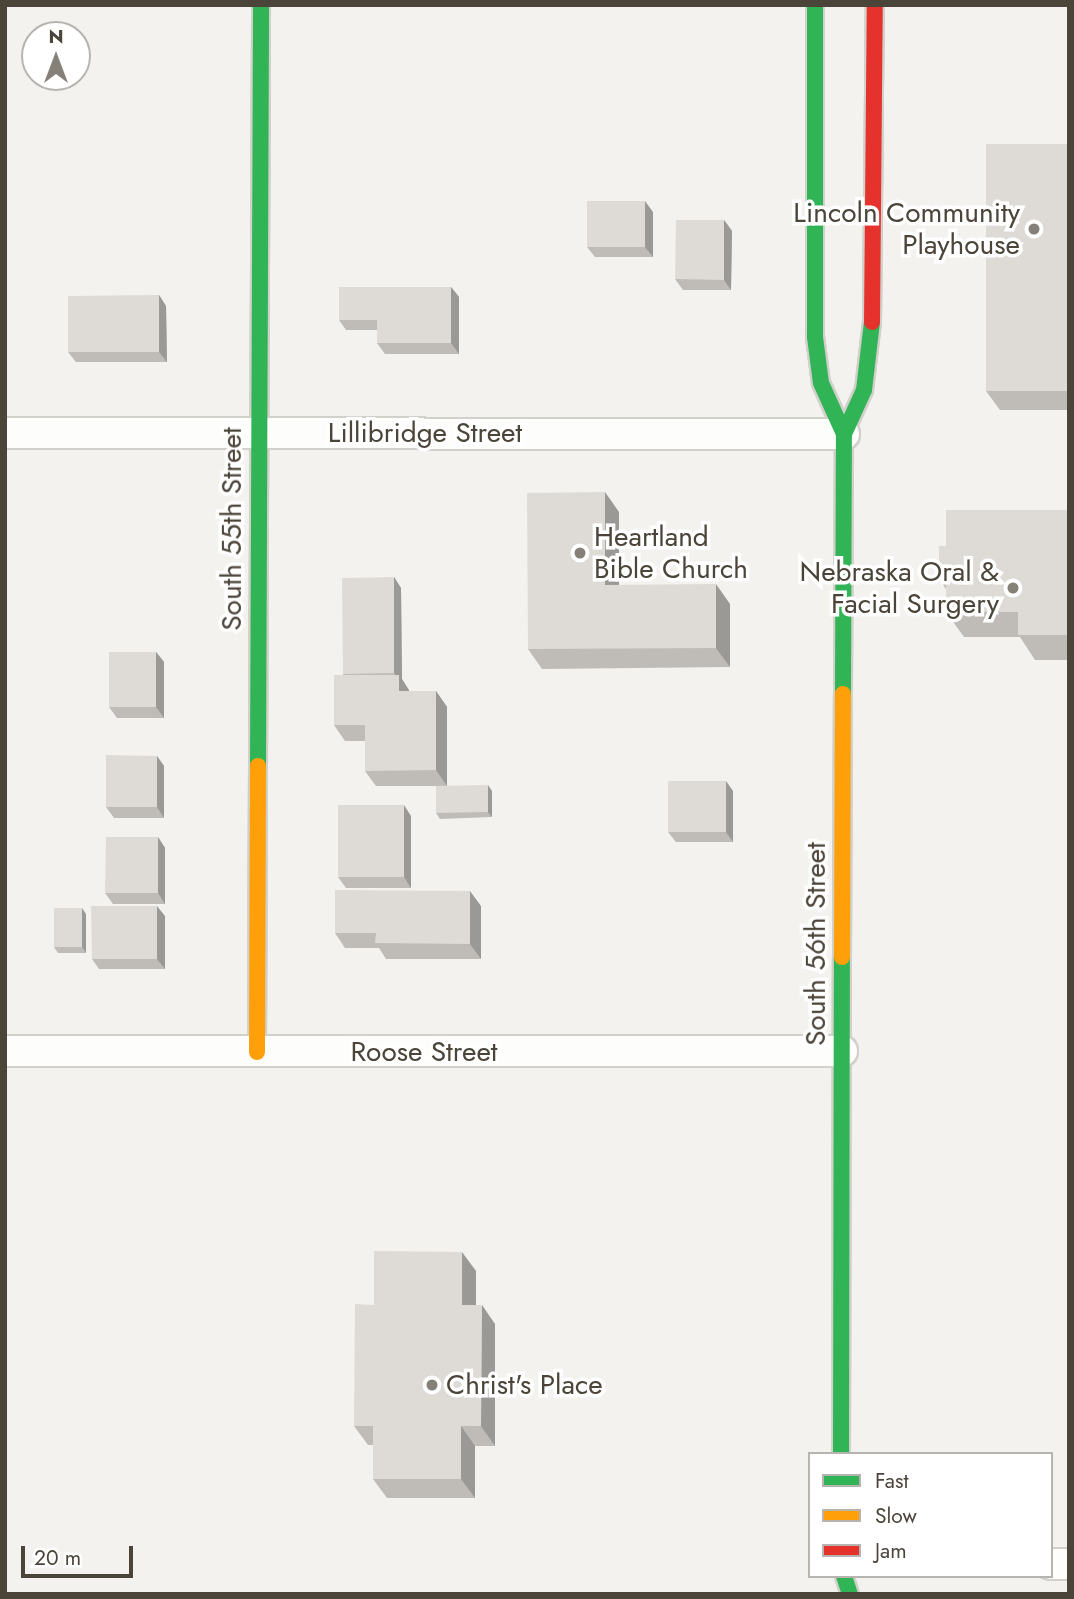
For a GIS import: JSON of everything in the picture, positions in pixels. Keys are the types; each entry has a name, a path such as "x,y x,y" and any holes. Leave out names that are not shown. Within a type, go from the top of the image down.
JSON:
{"main road":[{"name":"South 55th Street","path":"257,1052 261,5"},
{"name":"South 56th Street","path":"815,5 816,350 821,383 844,434"},
{"name":"South 56th Street","path":"841,1452 844,434 864,390 872,352 875,5"}],"street":[{"name":"Lillibridge Street","path":"5,433 844,434"},
{"name":"Roose Street","path":"5,1051 842,1051"}],"building":[{"name":"Lincoln Community Playhouse","path":"986,144 1069,144 1069,391 986,391"},
{"path":"587,201 645,201 645,247 587,247"},
{"path":"676,220 724,220 724,280 675,279"},
{"path":"339,287 451,287 451,343 377,343 377,320 339,320"},
{"path":"159,295 159,352 68,352 68,296"},
{"name":"Heartland Bible Church","path":"605,492 605,585 716,584 716,648 528,649 527,493"},
{"name":"Nebraska Oral & Facial Surgery","path":"946,510 1069,510 1069,635 1018,635 1018,612 946,612 946,579 939,579 939,546 946,546"},
{"path":"394,577 394,673 343,674 342,578"},
{"path":"109,652 156,652 156,707 109,707"},
{"path":"334,675 399,675 399,691 436,691 436,770 365,771 365,725 334,725"},
{"path":"106,755 157,756 157,807 106,807"},
{"path":"668,781 726,781 726,832 668,832"},
{"path":"488,785 488,812 436,813 436,786"},
{"path":"338,805 404,805 404,877 338,877"},
{"path":"106,837 158,837 158,893 105,893"},
{"path":"335,890 470,891 470,944 375,943 376,933 335,933"},
{"path":"91,906 157,906 157,959 92,959"},
{"path":"54,908 82,908 82,947 54,947"},
{"name":"Christ's Place","path":"374,1251 462,1252 462,1305 482,1305 481,1426 461,1426 461,1479 373,1479 373,1426 354,1426 355,1304 374,1305"}],"traffic: fast":[{"path":"258,766 261,5"},
{"path":"815,5 815,337 821,383 844,434"},
{"path":"843,694 844,434 864,390 872,322"},
{"path":"841,1452 842,957"},
{"path":"845,1578 850,1594"}],"traffic: slow":[{"path":"842,957 843,694"},
{"path":"257,1052 258,766"}],"traffic: jam":[{"path":"872,322 875,5"}],"place":[{"name":"Lincoln Community Playhouse","path":"1034,229"},
{"name":"Heartland Bible Church","path":"580,553"},
{"name":"Nebraska Oral & Facial Surgery","path":"1013,588"},
{"name":"Christ's Place","path":"432,1385"}]}
